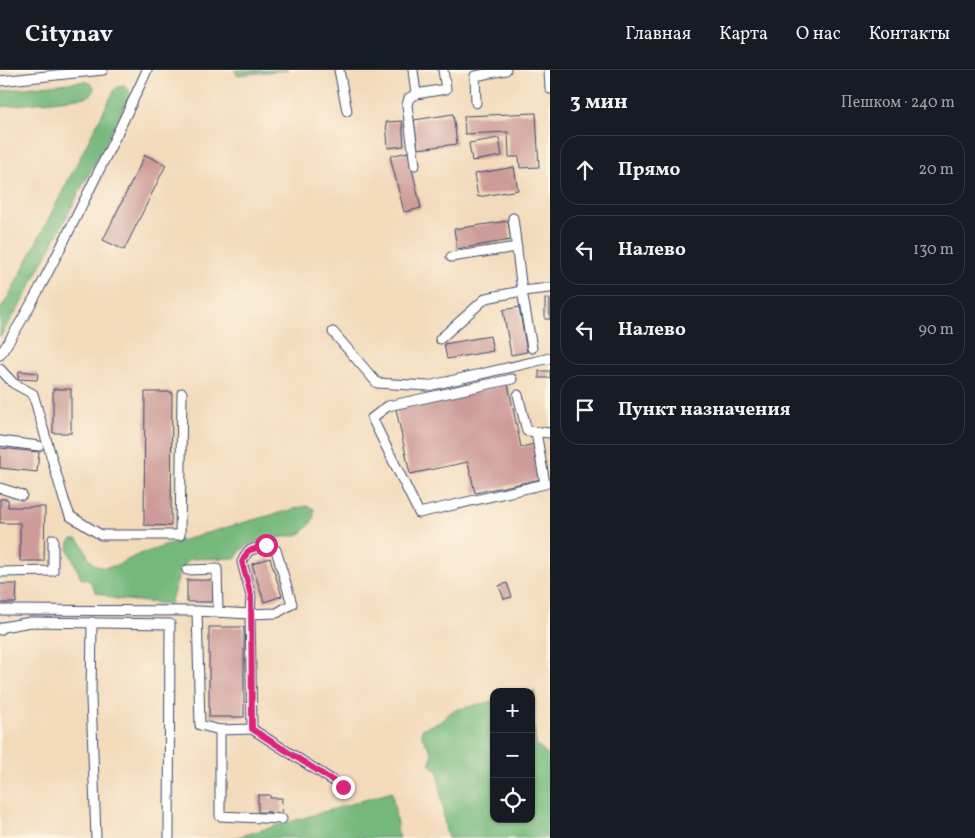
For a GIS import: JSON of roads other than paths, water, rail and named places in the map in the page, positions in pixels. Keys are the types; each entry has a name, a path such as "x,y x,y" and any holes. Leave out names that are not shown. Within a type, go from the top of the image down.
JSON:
{"street":[{"path":"0,81 103,70"},
{"path":"0,355 26,312 62,244 126,118 147,70"},
{"path":"339,70 347,111"},
{"path":"414,70 416,94"},
{"path":"415,165 407,105 409,98 416,94 446,89 443,70"},
{"path":"476,103 475,76 506,70"},
{"path":"549,70 550,89"},
{"path":"513,218 522,291 532,348"},
{"path":"450,257 516,246"},
{"path":"440,339 486,298 550,288"},
{"path":"333,332 378,384 428,386 550,358"},
{"path":"0,368 13,384 33,394 70,516 101,535 180,535 182,393"},
{"path":"512,378 388,406 372,418 419,513 545,484 536,432"},
{"path":"518,395 527,431 550,433"},
{"path":"0,441 39,446"},
{"path":"0,488 22,495"},
{"path":"0,572 53,572 53,539"},
{"path":"0,610 197,611 250,614 277,613 292,604 276,550 266,545 248,551 242,562 251,596 250,614 252,729"},
{"path":"187,570 216,569 218,612"},
{"path":"197,611 200,725 220,730 252,729 343,787"},
{"path":"0,630 31,622 170,624 170,838"},
{"path":"92,622 91,697 96,838"},
{"path":"220,730 220,816 282,819"}]}
